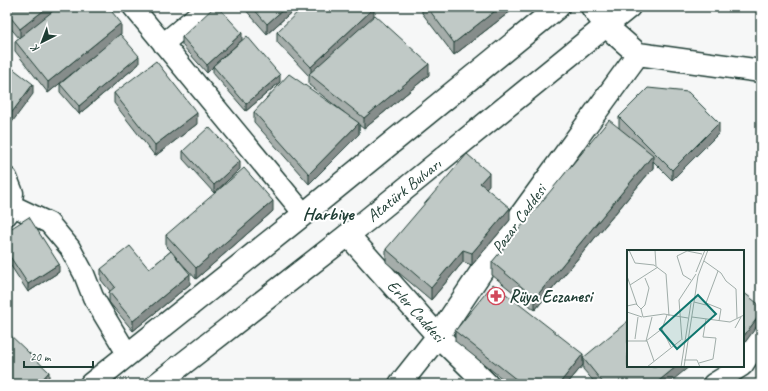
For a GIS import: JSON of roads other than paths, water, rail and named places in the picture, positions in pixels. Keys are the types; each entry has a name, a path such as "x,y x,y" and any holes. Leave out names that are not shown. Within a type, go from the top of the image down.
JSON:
{"main road":[{"path":"92,384 558,7"},
{"path":"592,7 606,26 638,54 761,71"},
{"name":"Atatürk Bulvarı","path":"157,384 348,234 629,7"},
{"name":"Pazar Caddesi","path":"400,384 438,336 502,241 638,54"},
{"name":"Erler Caddesi","path":"348,234 438,336 487,384"}],"street":[{"path":"133,7 304,214"},
{"path":"163,44 207,7"},
{"path":"7,178 13,193 9,210 49,223 70,248 84,274 93,297 128,355"},
{"path":"744,363 761,337"},
{"path":"721,382 740,367"}],"place":[{"name":"Rüya Eczanesi","path":"496,296"}],"district":[{"name":"Harbiye","path":"328,214"}]}
